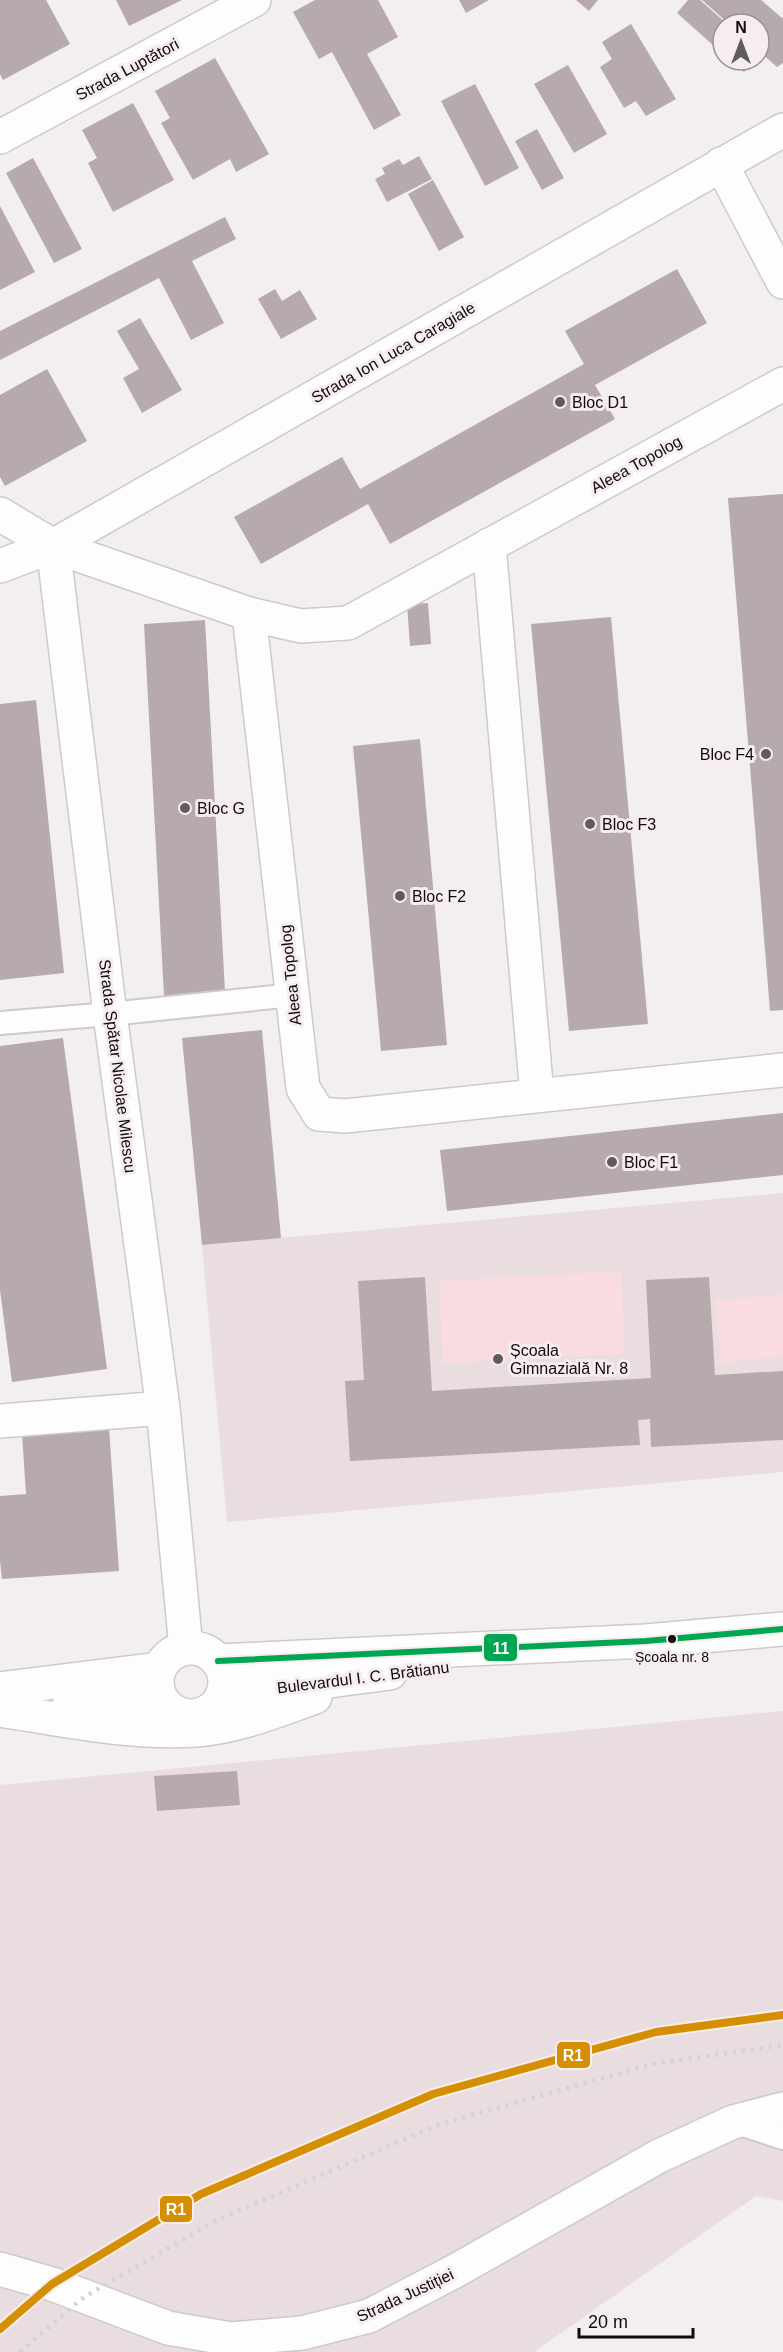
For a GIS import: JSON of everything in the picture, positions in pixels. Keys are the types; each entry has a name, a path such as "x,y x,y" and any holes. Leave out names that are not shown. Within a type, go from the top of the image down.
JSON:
{"street":[{"name":"Strada Luptători","path":"0,137 254,0"},
{"name":"Strada Ion Luca Caragiale","path":"0,567 53,546 783,130"},
{"path":"721,164 783,282"},
{"name":"Aleea Topolog","path":"53,546 249,614 302,626 348,623 783,384"},
{"path":"0,514 53,546"},
{"path":"489,545 537,1095"},
{"name":"Strada Spătar Nicolae Milescu","path":"53,546 110,1014 163,1408 186,1648"},
{"name":"Aleea Topolog","path":"249,614 303,1088 319,1114 345,1116 783,1070"},
{"path":"0,1421 163,1408"},
{"name":"Bulevardul I. C. Brătianu","path":"222,1695 646,1641 783,1629"},
{"name":"Bulevardul I. C. Brătianu","path":"218,1661 646,1641"},
{"path":"186,1648 204,1651 218,1661 224,1678 222,1695 217,1704 199,1715 179,1714 170,1709 161,1685 170,1655 186,1648"},
{"path":"0,1710 139,1730 197,1730 260,1717 372,1675"},
{"path":"0,1689 161,1685"},
{"path":"0,1710 161,1685"},
{"name":"Strada Justiției","path":"0,2269 52,2284 168,2328 231,2338 302,2333 369,2316 455,2271 659,2156 733,2122 783,2109"}],"lane":[{"path":"0,1023 293,995"},
{"path":"733,2122 783,2138"}],"shaded area":[{"name":"Școala Gimnazială Nr. 8","path":"783,1193 783,1472 227,1522 202,1245"},
{"path":"621,1271 625,1354 443,1363 439,1281"},
{"path":"783,1294 783,1357 721,1363 715,1300"},
{"path":"783,1711 783,2201 756,2196 534,2352 0,2352 0,1785"}],"building":[{"path":"0,0 46,0 70,44 3,80 0,74"},
{"path":"116,0 182,0 129,26"},
{"path":"315,0 378,0 398,37 367,54 401,115 374,130 332,52 319,59 293,12"},
{"path":"459,0 489,0 466,13"},
{"path":"576,0 598,0 589,11"},
{"path":"688,0 700,0 714,12 711,12 711,43 677,13"},
{"path":"702,0 761,0 783,17 783,63 777,67 771,62 771,12 716,12"},
{"path":"631,24 676,99 646,116 636,101 624,108 600,67 612,59 602,42"},
{"path":"215,58 269,154 236,172 230,159 193,180 161,123 170,118 155,91"},
{"path":"568,65 607,134 574,153 534,84"},
{"path":"475,84 519,168 485,186 441,101"},
{"path":"133,103 174,180 113,212 88,163 97,158 82,130"},
{"path":"537,129 564,178 542,190 515,141"},
{"path":"419,156 432,179 387,202 375,179 385,174 382,168 399,159 403,165"},
{"path":"33,158 82,249 54,263 6,173"},
{"path":"433,180 464,237 439,251 408,194"},
{"path":"0,206 35,272 0,290"},
{"path":"225,217 236,239 192,261 224,323 191,340 159,278 0,360 0,331"},
{"name":"Bloc D1","path":"677,269 707,323 595,385 615,419 390,544 368,504 261,564 234,517 342,457 360,489 584,364 565,331"},
{"path":"275,289 282,301 300,290 317,319 281,339 258,299"},
{"path":"140,318 182,390 142,413 123,378 139,369 117,331"},
{"path":"47,369 87,441 5,486 0,477 0,395"},
{"name":"Bloc F4","path":"783,494 783,1010 770,1011 728,498"},
{"path":"428,603 431,644 410,646 407,604"},
{"name":"Bloc F3","path":"611,617 648,1024 569,1031 531,624"},
{"name":"Bloc G","path":"205,620 225,992 164,996 144,624"},
{"path":"36,700 64,973 0,980 0,704"},
{"name":"Bloc F2","path":"420,739 447,1045 381,1051 353,746"},
{"path":"262,1030 281,1238 202,1245 182,1038"},
{"path":"63,1038 107,1369 12,1382 0,1290 0,1046"},
{"name":"Bloc F1","path":"783,1113 783,1175 447,1211 440,1150"},
{"path":"425,1277 432,1391 651,1378 646,1280 709,1277 715,1375 783,1371 783,1440 651,1447 650,1419 638,1420 640,1445 350,1461 345,1381 364,1380 358,1281"},
{"path":"109,1428 119,1571 2,1579 0,1496 26,1494 22,1434"},
{"path":"237,1771 240,1805 157,1811 154,1776"}],"railway":[{"path":"20,2352 84,2297 217,2220 440,2124 653,2064 783,2045"}],"transit line":[{"name":"11","path":"218,1661 646,1641 783,1629"},
{"name":"R1","path":"0,2329 52,2284 201,2194 433,2094 656,2032 783,2015"}],"place":[{"name":"Bloc D1","path":"560,402"},
{"name":"Bloc F4","path":"766,754"},
{"name":"Bloc G","path":"185,808"},
{"name":"Bloc F3","path":"590,824"},
{"name":"Bloc F2","path":"400,896"},
{"name":"Bloc F1","path":"612,1162"},
{"name":"Școala Gimnazială Nr. 8","path":"498,1359"},
{"name":"Școala nr. 8","path":"672,1639"}]}
